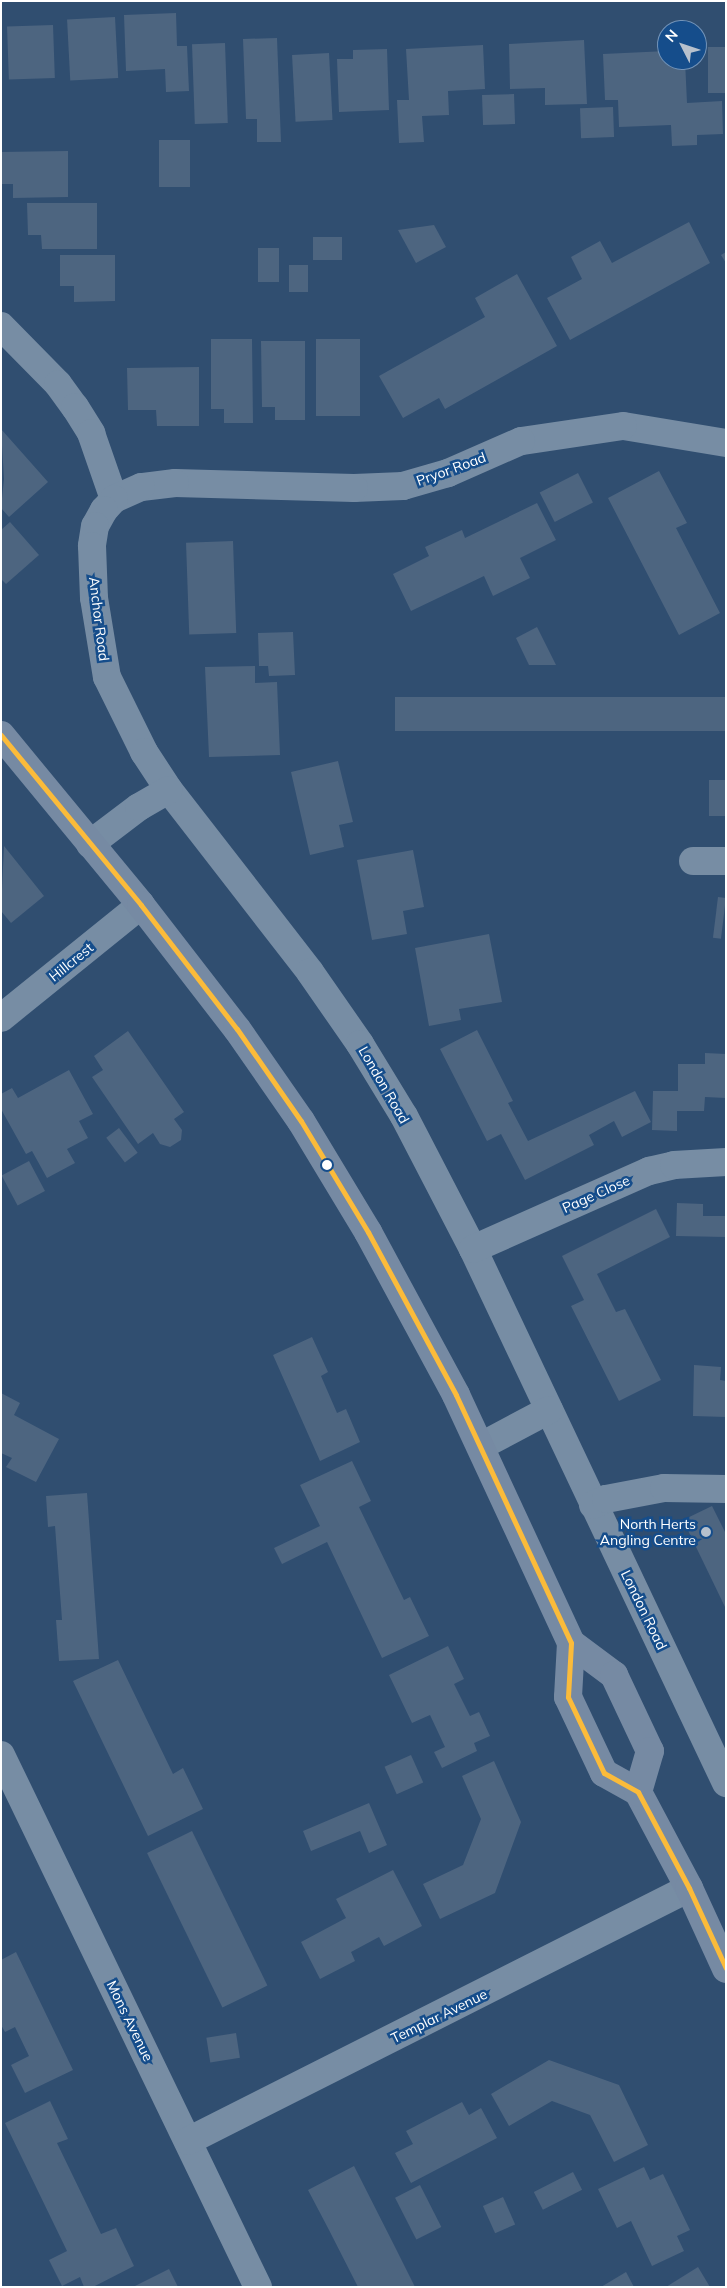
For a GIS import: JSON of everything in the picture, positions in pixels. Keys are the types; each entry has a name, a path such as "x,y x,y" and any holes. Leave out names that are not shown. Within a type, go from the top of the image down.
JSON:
{"main road":[{"path":"1,735 141,905 237,1029 302,1121 368,1232 481,1446 571,1643 568,1697 604,1773 638,1792 689,1888 726,1969"},
{"path":"571,1643 614,1675 650,1752 638,1792"}],"street":[{"path":"1,326 58,384 75,408 90,433 114,499"},
{"name":"Pryor Road","path":"114,499 141,487 175,483 354,488 403,486 448,473 521,441 623,426 726,442"},
{"name":"Anchor Road","path":"114,499 95,526 92,546 94,598 107,677 144,752 169,790"},
{"path":"90,844 139,808 169,790"},
{"name":"London Road","path":"169,790 262,908 360,1044 404,1116 473,1249 726,1783"},
{"path":"693,861 726,861"},
{"name":"Hillcrest","path":"1,1018 141,905"},
{"name":"Page Close","path":"473,1249 649,1171 674,1164 726,1162"},
{"path":"481,1446 549,1410"},
{"path":"594,1505 606,1499 664,1488 726,1489"},
{"name":"Mons Avenue","path":"1,1754 258,2287"},
{"name":"Templar Avenue","path":"188,2141 689,1888"}],"building":[{"path":"176,13 177,46 187,46 189,91 166,92 165,69 126,71 124,15"},
{"path":"115,17 118,78 70,80 67,20"},
{"path":"53,25 55,78 9,80 7,27"},
{"path":"277,38 281,142 257,142 257,119 246,119 243,39"},
{"path":"584,40 587,104 545,105 545,88 510,89 509,44"},
{"path":"225,43 228,123 195,124 192,44"},
{"path":"483,45 485,89 448,91 449,115 422,116 424,142 399,143 397,100 409,100 406,49"},
{"path":"708,47 726,47 726,93 708,93"},
{"path":"387,49 389,110 339,112 337,59 353,59 353,50"},
{"path":"657,51 657,70 685,70 687,103 722,101 723,134 697,135 697,145 672,146 671,125 619,127 618,100 605,100 603,54"},
{"path":"329,53 333,120 296,122 292,55"},
{"path":"514,94 515,124 483,125 482,95"},
{"path":"613,107 614,137 581,138 580,108"},
{"path":"159,140 190,140 190,187 159,187"},
{"path":"68,151 68,197 13,198 13,184 1,184 1,152"},
{"path":"27,203 97,203 97,249 42,249 41,235 28,235"},
{"path":"689,222 710,263 570,340 547,298 582,279 571,257 600,241 612,263"},
{"path":"434,225 446,247 416,263 398,230"},
{"path":"313,237 342,237 342,260 313,260"},
{"path":"258,248 279,248 279,282 258,282"},
{"path":"726,252 726,263 721,255"},
{"path":"60,255 115,255 115,301 74,302 74,286 60,286"},
{"path":"289,265 308,265 308,292 289,292"},
{"path":"517,274 557,346 445,409 439,398 403,418 379,376 485,317 475,298"},
{"path":"211,339 252,339 253,423 224,423 224,409 211,409"},
{"path":"316,339 360,339 360,416 316,416"},
{"path":"261,341 305,341 305,420 275,420 275,407 262,407"},
{"path":"199,367 199,426 157,426 156,410 128,410 127,368"},
{"path":"1,429 48,482 9,517 1,508 4,479"},
{"path":"659,471 687,523 676,528 720,613 679,635 608,498"},
{"path":"578,473 593,502 555,522 540,493"},
{"path":"537,503 556,540 520,558 530,578 493,596 484,576 411,611 393,574 429,556 425,547 462,530 465,538"},
{"path":"10,522 39,555 6,584 1,579 1,530"},
{"path":"233,541 236,633 189,635 186,543"},
{"path":"537,627 556,665 529,665 516,638"},
{"path":"293,632 295,675 269,676 268,666 259,666 258,633"},
{"path":"255,666 255,683 277,682 280,755 209,757 205,667"},
{"path":"395,697 726,697 726,731 395,731"},
{"path":"338,761 353,822 339,825 344,847 310,855 291,772"},
{"path":"709,780 726,780 726,816 709,816"},
{"path":"4,846 44,896 11,923 1,911"},
{"path":"413,850 424,907 403,911 407,934 372,940 357,860"},
{"path":"718,897 726,898 721,939 713,938"},
{"path":"489,934 502,1002 459,1009 461,1020 429,1026 415,948"},
{"path":"477,1030 513,1101 508,1103 528,1141 635,1091 651,1122 622,1137 614,1121 589,1135 594,1145 525,1180 501,1134 487,1141 440,1049"},
{"path":"128,1031 184,1112 174,1119 182,1130 181,1140 170,1147 160,1144 153,1133 138,1144 92,1077 103,1070 94,1056"},
{"path":"705,1053 726,1054 726,1098 705,1097 704,1111 677,1111 677,1131 652,1130 653,1091 678,1091 678,1064 705,1064"},
{"path":"69,1070 93,1114 79,1121 88,1138 67,1149 75,1163 47,1178 32,1151 26,1154 1,1109 1,1094 12,1088 18,1098"},
{"path":"119,1128 138,1153 125,1162 106,1138"},
{"path":"29,1161 45,1191 18,1206 2,1176"},
{"path":"677,1203 703,1204 703,1216 726,1216 726,1237 676,1236"},
{"path":"656,1209 670,1237 597,1274 616,1312 625,1309 661,1380 619,1401 571,1306 584,1300 562,1256"},
{"path":"312,1337 328,1372 321,1376 337,1413 346,1409 360,1442 320,1461 273,1355"},
{"path":"694,1365 721,1367 720,1380 726,1381 726,1417 693,1416"},
{"path":"1,1393 20,1403 14,1415 59,1439 36,1482 6,1467 12,1458 1,1453"},
{"path":"352,1461 371,1501 359,1507 404,1600 410,1597 429,1636 382,1658 327,1542 282,1564 274,1548 320,1526 300,1485"},
{"path":"87,1493 99,1659 59,1661 56,1620 62,1620 55,1526 48,1527 46,1496"},
{"path":"712,1506 726,1534 726,1609 683,1520"},
{"path":"448,1646 464,1679 454,1684 470,1716 479,1712 490,1736 474,1743 477,1751 442,1768 434,1752 445,1747 430,1715 412,1723 389,1675"},
{"path":"118,1660 173,1774 183,1768 203,1809 148,1836 73,1681"},
{"path":"411,1755 423,1782 397,1794 385,1767"},
{"path":"494,1761 521,1822 495,1893 440,1919 423,1884 463,1865 481,1819 462,1776"},
{"path":"369,1803 387,1845 369,1853 360,1831 311,1851 303,1831"},
{"path":"192,1831 267,1986 222,2008 147,1853"},
{"path":"393,1870 422,1926 384,1946 379,1937 351,1952 355,1961 320,1979 301,1942 346,1918 336,1899"},
{"path":"16,1952 73,2070 25,2093 11,2065 29,2056 15,2027 5,2032 1,2025 1,1960"},
{"path":"236,2033 240,2058 210,2062 206,2038"},
{"path":"549,2060 619,2085 648,2145 614,2162 590,2115 552,2101 509,2126 491,2094"},
{"path":"50,2101 68,2139 57,2143 101,2234 116,2228 134,2266 93,2287 84,2287 80,2277 62,2286 49,2260 67,2251 5,2123"},
{"path":"462,2102 469,2115 481,2108 497,2138 411,2183 395,2153 413,2144 406,2131"},
{"path":"354,2166 415,2287 358,2287 308,2190"},
{"path":"644,2167 650,2180 663,2174 690,2230 677,2236 684,2251 652,2266 631,2221 617,2228 598,2189"},
{"path":"573,2172 582,2190 543,2210 534,2192"},
{"path":"420,2185 441,2227 416,2240 395,2198"},
{"path":"503,2197 515,2224 495,2233 483,2206"},
{"path":"698,2267 710,2287 666,2287"},
{"path":"169,2269 178,2287 133,2287"},
{"path":"626,2272 634,2287 601,2287"}],"transit line":[{"path":"1,735 141,905 237,1029 301,1121 368,1232 456,1395 571,1643 568,1697 604,1773 638,1792 689,1888 726,1968"}],"place":[{"name":"North Herts Angling Centre","path":"706,1532"}]}
